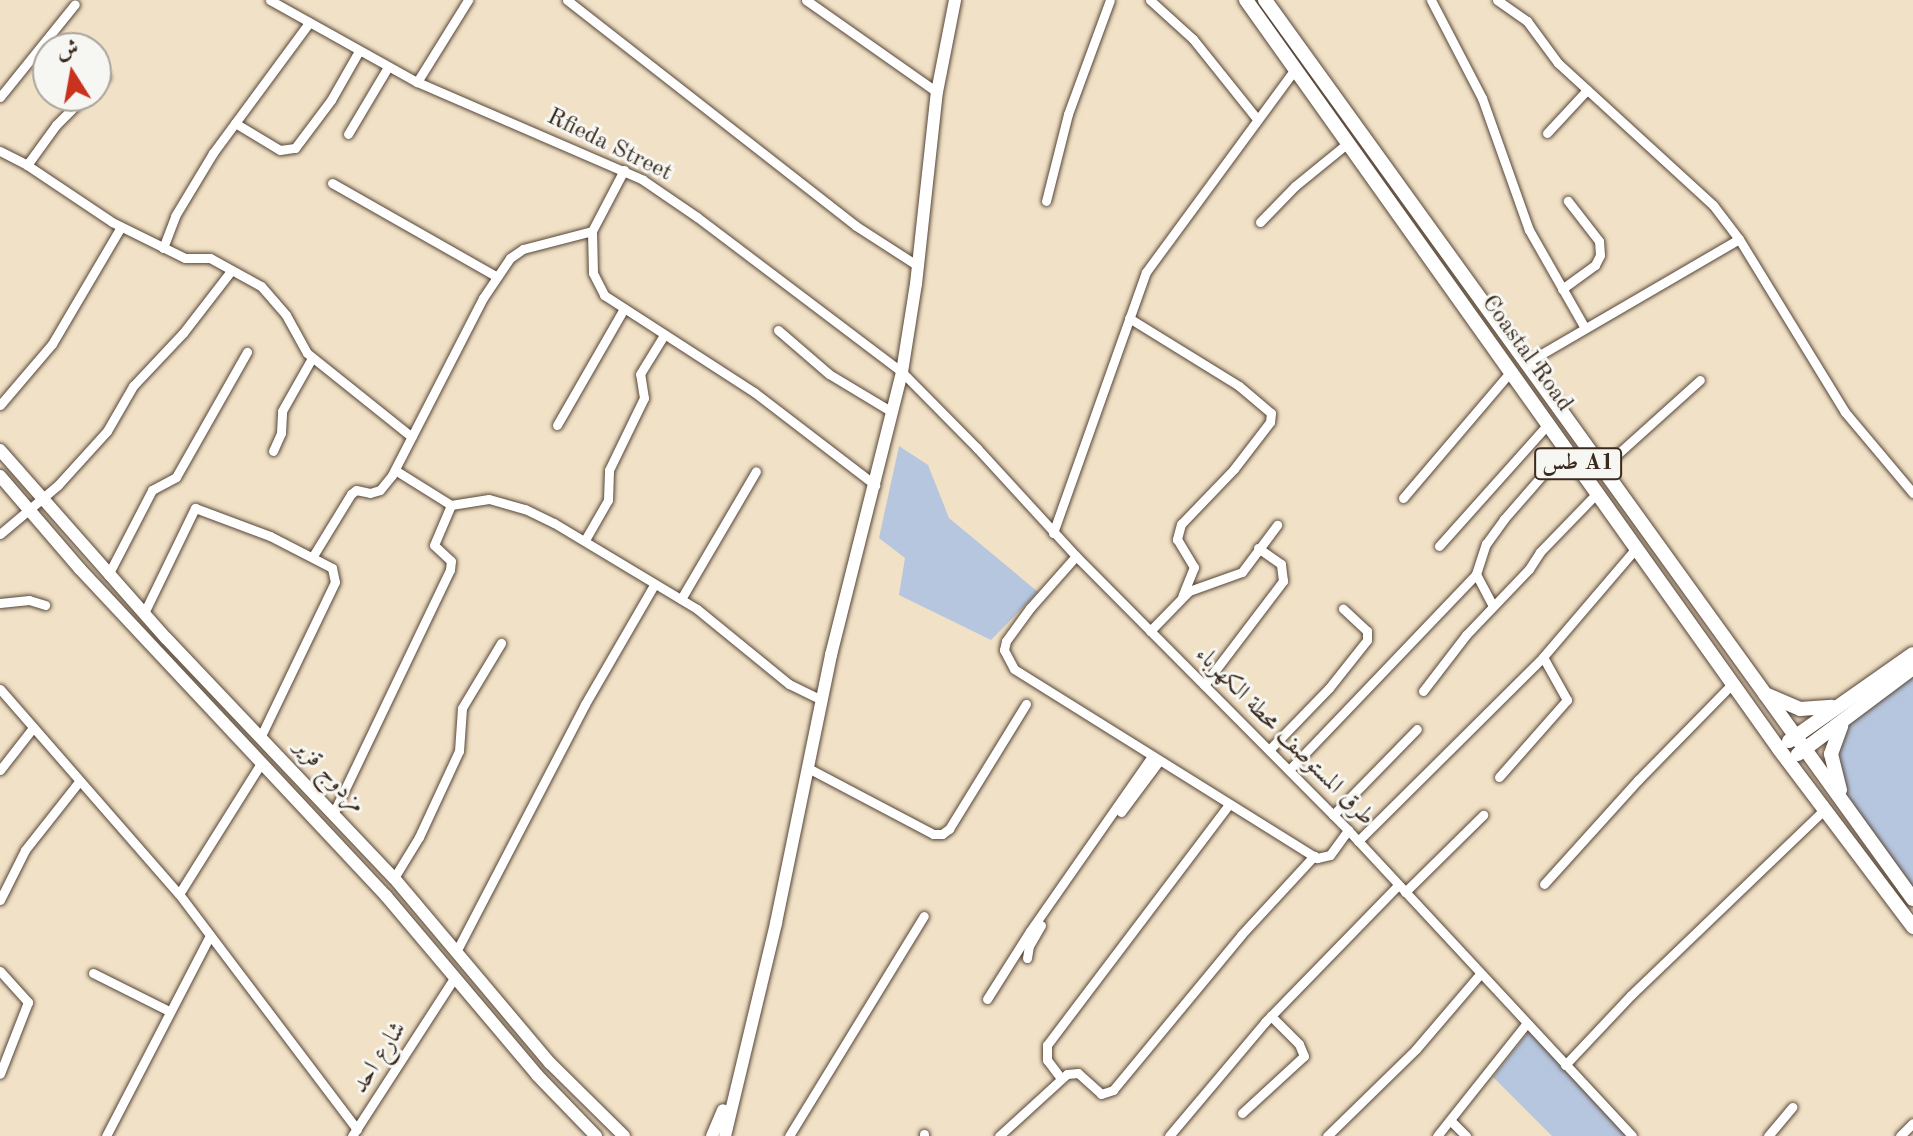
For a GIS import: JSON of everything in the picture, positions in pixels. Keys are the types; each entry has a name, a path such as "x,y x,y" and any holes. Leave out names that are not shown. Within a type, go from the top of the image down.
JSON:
{"highway":[{"name":"Coastal Road","path":"1246,0 1779,749 1913,927"},
{"name":"Coastal Road","path":"1265,0 1913,899"},
{"path":"1788,761 1799,744 1913,654"},
{"path":"1763,693 1800,709 1846,709 1913,668"},
{"path":"1843,802 1831,754 1846,709"},
{"path":"1779,749 1799,744"}],"main road":[{"path":"725,1136 735,1081 776,923 822,700 902,372 918,266 937,92 955,0"},
{"name":"مزدوج قزير","path":"0,450 108,575 394,878 550,1063 624,1136"},
{"name":"مزدوج قزير","path":"0,476 27,510 260,765 426,942 537,1075 596,1136"},
{"path":"426,942 439,931"},
{"path":"712,1136 735,1081"}],"street":[{"name":"Rfieda Street","path":"270,0 417,82 624,170 697,217 902,372"},
{"path":"417,82 468,0"},
{"path":"567,0 856,226 918,266"},
{"path":"806,0 937,92"},
{"path":"1046,201 1068,114 1110,0"},
{"path":"1150,0 1193,39 1257,119"},
{"path":"1431,0 1482,98 1520,210 1585,328"},
{"path":"1497,0 1538,31 1558,63 1692,184 1739,239 1845,412 1912,488"},
{"path":"0,97 75,4"},
{"path":"163,248 189,189 309,23"},
{"path":"235,123 280,150 295,148 326,107 359,51"},
{"path":"348,134 388,67"},
{"path":"1053,533 1129,318 1154,258 1295,69"},
{"path":"1547,133 1587,90"},
{"path":"27,165 69,112"},
{"path":"1260,222 1295,186 1348,143"},
{"path":"0,153 27,165 121,227 185,258 210,258 271,294 312,358 412,437"},
{"path":"624,170 592,231 591,261 597,286 623,310 754,392 875,485"},
{"path":"332,183 496,276"},
{"path":"1562,289 1595,265 1600,255 1599,241 1568,201"},
{"path":"0,405 52,344 121,227"},
{"path":"313,556 351,494 356,490 370,493 380,490 395,470 496,276 510,258 523,249 592,231"},
{"path":"1526,363 1739,239"},
{"path":"0,534 41,500 107,431 123,399 183,333 231,271"},
{"path":"557,425 623,310"},
{"path":"1129,318 1239,386 1271,413 1270,422 1234,469 1181,524 1177,539 1194,567 1182,596"},
{"path":"778,330 829,374 892,412"},
{"path":"585,540 608,500 609,470 644,398 640,374 664,335"},
{"path":"108,575 152,490 176,477 247,352"},
{"path":"273,451 281,433 282,411 312,358"},
{"path":"1403,498 1511,371"},
{"name":"طرق المستوصف محطة الكهرباء","path":"902,372 977,448 1053,533 1348,830 1632,1136"},
{"path":"1601,469 1700,380"},
{"path":"1439,546 1549,423"},
{"path":"1289,770 1476,574 1486,544 1566,448"},
{"path":"395,470 451,505 477,499 503,502 525,509 585,540 730,633 789,684 822,700"},
{"path":"681,599 756,471"},
{"path":"1423,691 1493,606 1529,569 1563,524 1598,492"},
{"path":"333,814 450,570 451,561 434,545 451,505"},
{"path":"144,613 195,508 313,556 332,568 335,582 261,736"},
{"path":"1150,631 1182,596 1204,583 1242,572 1277,525"},
{"path":"1358,841 1543,657 1637,547"},
{"path":"1204,685 1283,581 1281,564 1258,548"},
{"path":"1076,556 1013,631 1004,650 1007,658 1031,681 1314,856 1330,855 1348,830"},
{"path":"1476,574 1493,606"},
{"path":"457,950 585,704 654,585"},
{"path":"0,603 29,600 45,605"},
{"path":"1269,750 1329,688 1367,640 1367,631 1343,609"},
{"path":"394,878 419,837 459,751 462,708 501,643"},
{"path":"1499,777 1567,700 1543,657"},
{"path":"1544,884 1648,769 1733,683"},
{"path":"0,689 78,783 179,894 355,1134"},
{"path":"808,768 933,834 942,834 949,829 1026,704"},
{"path":"0,770 32,729"},
{"path":"1333,815 1417,729"},
{"path":"1027,958 1029,946 1040,926 1155,759"},
{"path":"987,999 1030,931 1155,759"},
{"path":"179,894 260,765"},
{"path":"0,900 25,850 78,783"},
{"path":"1060,1077 1047,1060 1047,1045 1229,804"},
{"path":"1565,1065 1660,967 1825,809"},
{"path":"1169,1136 1271,1016 1401,889 1483,815"},
{"path":"999,1136 1060,1077 1078,1073 1101,1094 1113,1090 1241,935 1314,856"},
{"path":"789,1136 924,916"},
{"path":"106,1136 210,935"},
{"path":"0,971 28,1002 0,1074"},
{"path":"93,973 169,1011"},
{"path":"1327,1136 1416,1049 1480,974"},
{"name":"شارع احد","path":"355,1134 455,977"},
{"path":"1242,1113 1304,1056 1299,1044 1271,1016"},
{"path":"1437,1136 1527,1023"},
{"path":"1768,1136 1792,1107"},
{"path":"1450,1120 1466,1136"},
{"path":"1900,1136 1913,1123"}],"shaded area":[{"path":"899,446 928,465 949,518 1038,592 991,640 899,595 905,558 879,538"},
{"path":"1913,668 1913,892 1843,802 1833,769 1836,733"},
{"path":"1534,1025 1631,1136 1552,1136 1493,1077"}]}
